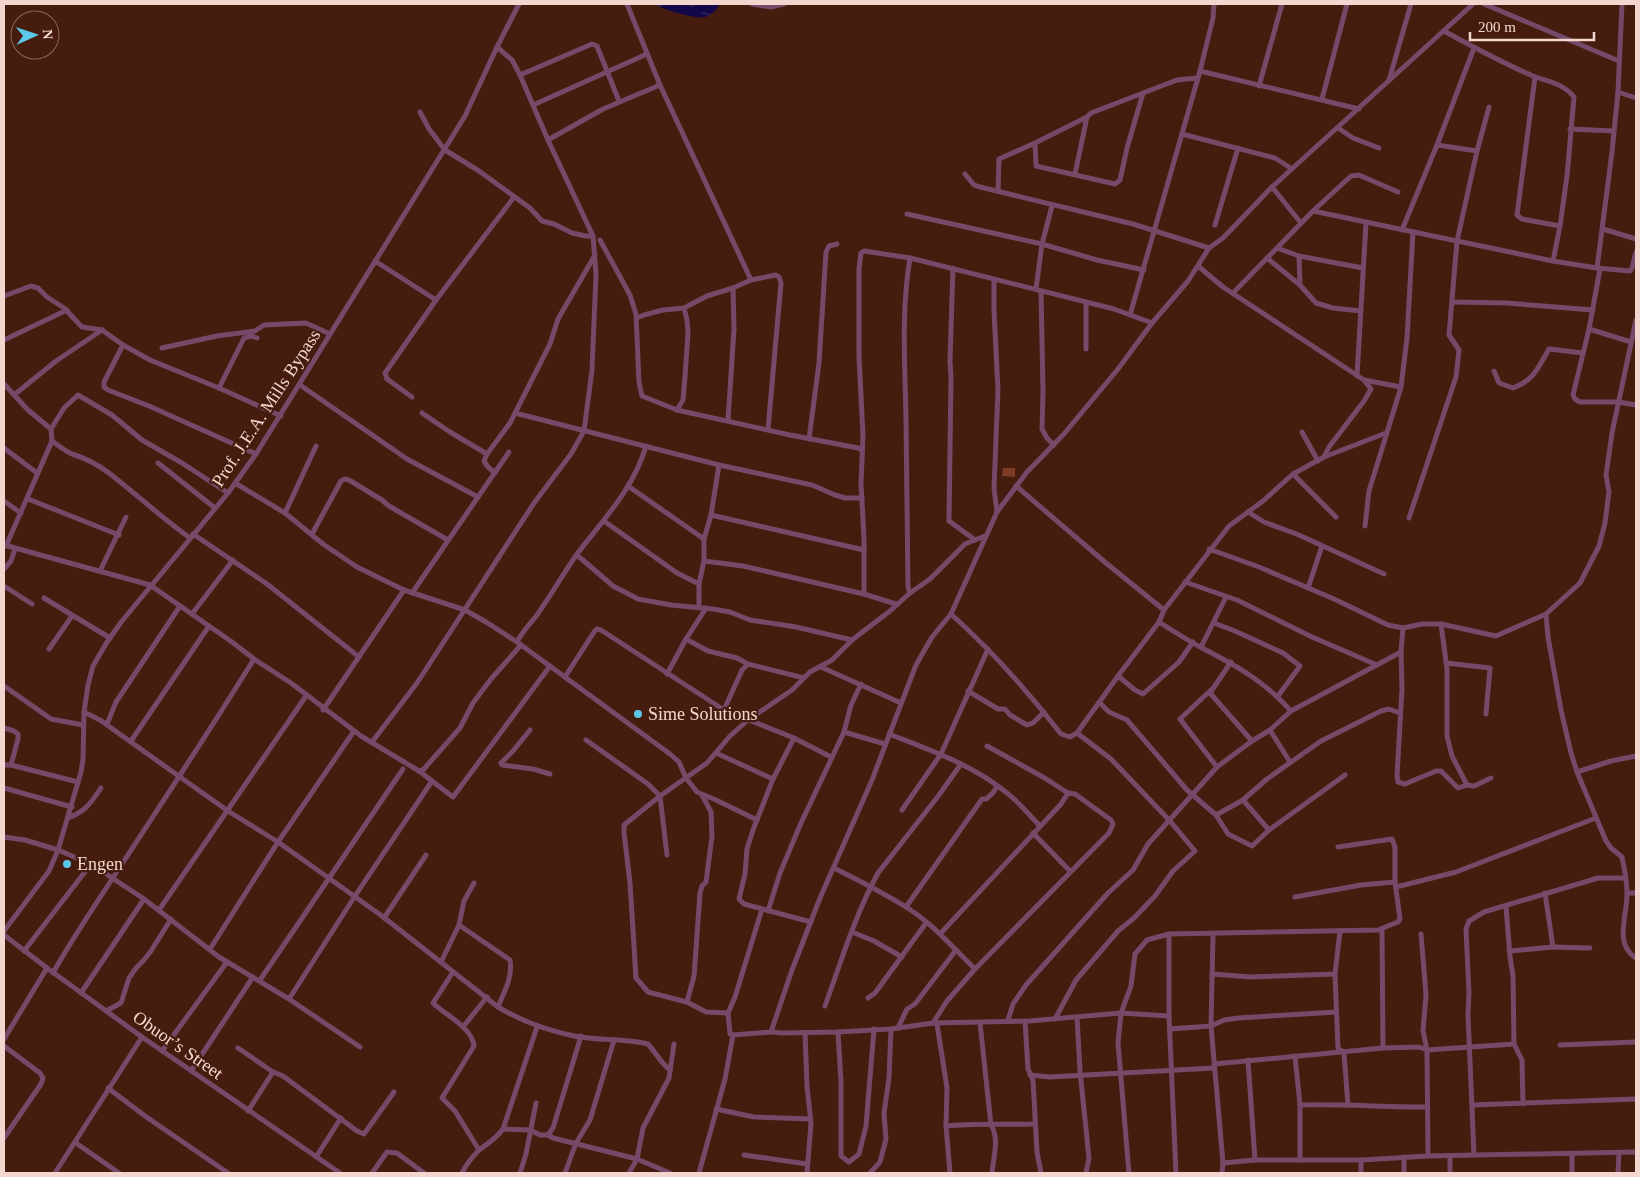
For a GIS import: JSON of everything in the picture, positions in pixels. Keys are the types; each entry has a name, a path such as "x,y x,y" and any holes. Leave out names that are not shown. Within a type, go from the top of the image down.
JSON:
{"street":[{"name":"Prof. J.E.A. Mills Bypass","path":"4,931 49,871 58,850 72,807 83,759 84,712 88,685 94,666 110,638 150,585 228,493 281,416 465,116 497,46 519,4"},
{"path":"627,4 660,85 751,280"},
{"path":"752,4 771,7 784,4"},
{"path":"1130,315 1200,71 1213,18 1214,4"},
{"path":"1259,86 1282,4"},
{"path":"1322,100 1347,4"},
{"path":"1389,80 1411,4"},
{"path":"771,1032 810,922 862,806 922,652 951,614 997,512 1036,462 1054,445 1123,363 1178,293 1210,248 1272,187 1472,4"},
{"path":"1484,4 1619,61"},
{"path":"1622,4 1618,92 1599,269 1589,329 1573,395 1575,400 1580,402 1618,402 1636,405"},
{"path":"1444,31 1474,48 1535,76 1562,86 1574,96 1567,176 1553,261"},
{"path":"520,75 592,44 597,46 619,101"},
{"path":"372,742 418,683 534,503 572,454 584,431 592,370 596,288 593,236 520,75 512,60 497,46"},
{"path":"1402,230 1474,48"},
{"path":"532,105 648,54"},
{"path":"1200,71 1359,109"},
{"path":"1535,76 1517,215 1522,219 1560,226"},
{"path":"998,191 999,159 1035,143 1092,113 1177,80 1197,78"},
{"path":"548,140 619,101 660,85"},
{"path":"1618,92 1636,98"},
{"path":"1035,143 1036,166 1115,184 1120,180 1143,93"},
{"path":"1409,518 1456,377 1459,350 1449,336 1457,240 1489,107"},
{"path":"420,112 429,129 445,150 514,196 535,212 542,221 554,224 572,233 593,236"},
{"path":"1075,174 1086,117"},
{"path":"1338,128 1353,138 1379,148"},
{"path":"1570,129 1614,131"},
{"path":"1182,134 1275,158 1292,169"},
{"path":"1437,145 1477,151"},
{"path":"1215,225 1238,148"},
{"path":"965,174 974,185 1154,230 1210,248"},
{"path":"1232,293 1313,211 1355,175 1398,192"},
{"path":"1272,187 1302,222"},
{"path":"412,397 387,379 385,373 436,300 514,196"},
{"path":"1052,206 1042,244 1039,290 1043,392 1042,429 1054,445"},
{"path":"1313,211 1457,240 1494,250 1599,269 1630,271 1636,274"},
{"path":"907,214 1042,244 1098,260 1144,270"},
{"path":"1357,376 1366,223"},
{"path":"1603,229 1636,239"},
{"path":"1365,526 1369,491 1401,387 1407,338 1412,232"},
{"path":"600,240 630,295 637,318 639,382 642,396 677,410 862,450"},
{"path":"809,438 819,364 826,252 829,246 837,244"},
{"path":"1277,248 1299,256 1363,268"},
{"path":"864,594 859,357 859,269 861,253 864,251 910,258 953,268 994,280 1114,309 1152,324"},
{"path":"1630,271 1636,252"},
{"path":"494,473 484,461 487,454 515,413 550,344 558,319 595,255"},
{"path":"1299,256 1300,285"},
{"path":"910,258 905,297 904,382 908,583 910,593"},
{"path":"1267,258 1300,285 1316,303 1333,308 1361,311"},
{"path":"375,261 436,300"},
{"path":"1198,266 1216,282 1368,384 1370,392 1329,447 1324,458"},
{"path":"953,268 950,344 949,521 975,540"},
{"path":"637,318 663,310 684,308 717,292 733,288 751,280 776,275 779,277 781,283 768,429"},
{"path":"994,280 998,390 994,488 997,512"},
{"path":"4,296 31,286 38,288 47,297 67,310 82,327 102,330 123,345 150,360 281,416"},
{"path":"728,420 734,329 733,288"},
{"path":"1453,302 1507,303 1592,310"},
{"path":"1086,303 1086,349"},
{"path":"677,410 684,394 688,320 684,308"},
{"path":"4,340 67,310"},
{"path":"1210,549 1308,588 1388,625 1403,628 1422,624 1441,624 1496,636 1546,614 1580,584 1599,546 1605,523 1609,492 1606,475 1618,402 1636,320"},
{"path":"162,348 217,336 255,331 264,325 306,324 330,334"},
{"path":"1589,329 1631,342"},
{"path":"14,395 56,361 102,330"},
{"path":"219,388 244,338 252,336 257,338"},
{"path":"123,345 104,382 104,386 108,390 256,454"},
{"path":"1494,371 1500,383 1513,388 1533,377 1549,350 1583,353"},
{"path":"1364,380 1401,387"},
{"path":"4,384 28,410 50,429 52,441 37,473 28,499 5,545 150,585 291,683 323,710 354,732 419,772 453,797 550,666"},
{"path":"300,385 407,459 478,497"},
{"path":"50,429 64,408 75,396 81,396 112,415 142,440 228,493"},
{"path":"422,413 487,454"},
{"path":"515,413 718,465 812,485 846,498 862,498"},
{"path":"1302,432 1318,461"},
{"path":"951,614 1016,677 1062,734 1070,737 1077,733 1159,622 1164,610 1228,526 1263,501 1293,474 1324,458 1386,433"},
{"path":"52,441 110,473 160,516 233,560 267,584 359,657"},
{"path":"285,513 316,446"},
{"path":"419,772 423,770 460,728 473,703 519,644 522,632 537,615 577,555 628,486 643,458 646,446"},
{"path":"4,448 37,473"},
{"path":"412,593 509,452"},
{"path":"158,463 215,508"},
{"path":"699,608 699,584 704,561 704,539 718,465"},
{"path":"1293,474 1336,517"},
{"path":"312,534 341,481 345,479 448,540"},
{"path":"235,483 285,513 323,544 357,567 404,590 465,610 550,666 679,762 686,778 701,795 711,812 712,836 706,882 702,886 700,893 694,976 687,1002"},
{"path":"628,486 704,539"},
{"path":"1016,486 1106,564 1164,610"},
{"path":"28,499 119,535"},
{"path":"4,501 21,513"},
{"path":"1248,512 1264,522 1384,574"},
{"path":"710,514 864,550"},
{"path":"100,572 126,517"},
{"path":"604,520 678,573 699,584"},
{"path":"728,1013 706,1012 687,1002 648,992 636,978 624,825 660,796 707,763 730,736 748,720 792,690 810,672 832,660 852,640 930,579 965,544 985,536"},
{"path":"1308,588 1322,546"},
{"path":"4,569 15,549"},
{"path":"577,555 613,586 638,599 730,612 750,620 852,640"},
{"path":"192,614 233,560"},
{"path":"704,561 743,566 864,594 896,604"},
{"path":"1185,582 1237,600 1312,637 1377,665"},
{"path":"4,586 32,604"},
{"path":"323,710 404,590"},
{"path":"1201,647 1226,597"},
{"path":"44,598 110,638"},
{"path":"106,724 116,702 180,606"},
{"path":"667,674 706,608"},
{"path":"1546,614 1561,710 1577,772 1606,841 1622,857 1628,893 1624,941 1625,947 1636,958"},
{"path":"49,649 72,616"},
{"path":"1159,622 1231,662 1278,696 1291,711"},
{"path":"1214,623 1235,630 1283,653 1300,666 1278,696"},
{"path":"1441,624 1446,663 1447,736 1452,756 1467,785"},
{"path":"131,742 209,626"},
{"path":"1403,628 1398,782 1406,784 1436,771 1441,771 1458,788 1467,785 1474,786 1491,778"},
{"path":"565,677 594,632 597,629 601,630 724,710 794,738 831,757"},
{"path":"686,639 708,650 737,658 748,664 804,678"},
{"path":"1118,676 1135,690 1144,694 1179,662 1193,642"},
{"path":"902,810 941,754 988,649"},
{"path":"1008,1020 1013,1004 1026,985 1102,901 1133,870 1148,844 1217,768 1252,741 1270,730 1291,711 1401,652"},
{"path":"53,973 71,941 180,778 254,659"},
{"path":"1217,768 1180,719 1211,690 1231,662"},
{"path":"1446,663 1490,668 1486,714"},
{"path":"724,710 742,670 748,664"},
{"path":"820,667 901,703"},
{"path":"733,1035 730,1034 728,1013 765,910 831,757 844,732 851,705 861,684"},
{"path":"4,686 51,719 84,725"},
{"path":"1211,690 1210,693 1252,741"},
{"path":"968,691 998,710 1005,709 1027,725 1033,723 1044,712"},
{"path":"159,910 306,696"},
{"path":"1099,702 1110,712 1127,720 1187,790 1216,815 1228,834 1252,846 1269,830 1345,775"},
{"path":"1216,815 1243,800 1290,762 1321,741 1371,715 1389,709 1400,713"},
{"path":"84,712 106,724 180,778 278,842 355,896 498,1007 518,1019 537,1027 581,1036 648,1044 653,1052 658,1055 661,1063 670,1070"},
{"path":"4,728 18,734 11,765"},
{"path":"530,730 513,752 501,763 502,765 533,769 550,774"},
{"path":"1270,730 1290,762"},
{"path":"210,949 278,842 354,732"},
{"path":"844,732 886,744"},
{"path":"1054,1019 1076,980 1118,931 1134,918 1155,896 1174,871 1195,850 1170,821 1111,760 1077,733"},
{"path":"890,734 941,754 997,786 1008,793 1040,826"},
{"path":"794,738 773,779 747,849 745,874 739,899 744,904 810,922"},
{"path":"586,740 648,784 660,796 667,855"},
{"path":"950,1173 946,1126 947,1093 935,1023 947,1000 1070,871 1109,833 1113,824 1108,817 1075,794 1068,793 1035,772 987,746"},
{"path":"716,753 773,779"},
{"path":"1577,772 1611,761 1636,756"},
{"path":"825,1006 852,932 878,873 939,796 961,764"},
{"path":"4,765 11,765 78,782"},
{"path":"260,980 403,769"},
{"path":"289,999 432,781"},
{"path":"906,907 982,799 986,799 993,793 997,786"},
{"path":"4,788 72,807"},
{"path":"68,818 81,813 88,807 101,788"},
{"path":"940,934 1061,804 1068,793"},
{"path":"701,795 716,800 757,820"},
{"path":"1243,800 1269,830"},
{"path":"1296,897 1332,889 1396,884 1456,872 1596,818"},
{"path":"1033,833 1070,871"},
{"path":"4,837 25,840 58,850 90,864 144,899 227,962 260,980 360,1047"},
{"path":"1129,1173 1118,1043 1121,1013 1131,986 1135,954 1147,940 1170,934 1213,935 1382,929 1398,922 1400,919 1396,884 1395,847 1392,839 1338,847"},
{"path":"384,918 426,855"},
{"path":"24,951 90,864"},
{"path":"834,868 871,886 906,907 940,934 975,969"},
{"path":"1474,1155 1469,1047 1467,924 1472,918 1484,912 1545,893 1598,878 1625,878"},
{"path":"441,962 459,925 464,901 474,884"},
{"path":"1545,893 1553,947"},
{"path":"1628,893 1636,893"},
{"path":"81,993 144,899"},
{"path":"1506,906 1513,976 1514,1044 1522,1060 1523,1104"},
{"path":"106,1011 121,1003 129,978 148,956 171,919"},
{"path":"868,998 875,993 926,923"},
{"path":"459,925 510,960 512,968 509,980 498,1007"},
{"path":"1382,929 1382,1048"},
{"path":"1340,931 1335,974 1336,1012 1338,1048 1344,1053 1348,1105"},
{"path":"852,932 874,941 902,957"},
{"name":"Obuor’s Street","path":"4,934 53,973 142,1037 340,1173"},
{"path":"1170,934 1169,1016 1176,1173"},
{"path":"1421,934 1426,995 1423,1031 1427,1050 1428,1156"},
{"path":"1213,935 1211,1026 1223,1163 1222,1173"},
{"path":"1509,951 1553,947 1590,948"},
{"path":"898,1028 907,1009 915,1004 956,950"},
{"path":"162,1051 227,962"},
{"path":"4,1039 47,968"},
{"path":"453,972 433,1003 463,1028 474,1040 474,1046 442,1098 455,1111 479,1150"},
{"path":"1212,974 1251,977 1335,974"},
{"path":"191,1071 253,977"},
{"path":"463,1028 487,997"},
{"path":"1170,1029 1211,1026 1224,1020 1238,1018 1336,1012"},
{"path":"733,1035 771,1032 782,1034 891,1029 935,1023 1024,1021 1121,1013 1169,1016"},
{"path":"1077,1017 1080,1075 1089,1158 1086,1173"},
{"path":"1024,1021 1027,1061 1033,1080 1036,1152 1041,1173"},
{"path":"980,1023 994,1132 995,1148 992,1173"},
{"path":"462,1173 467,1163 479,1150 492,1142 503,1128 537,1027"},
{"path":"838,1032 841,1081 841,1156 850,1162 859,1154 866,1126 874,1029"},
{"path":"870,1173 880,1162 886,1140 884,1113 889,1078 891,1029"},
{"path":"805,1033 811,1138 807,1173"},
{"path":"699,1173 725,1079 733,1035"},
{"path":"548,1135 553,1128 581,1036"},
{"path":"55,1173 76,1143 108,1088 142,1037"},
{"path":"565,1173 576,1143 590,1120 614,1040"},
{"path":"1560,1045 1636,1042"},
{"path":"629,1173 637,1159 644,1128 654,1104 669,1078 674,1044"},
{"path":"1030,1075 1050,1077 1214,1066 1248,1060 1344,1053 1382,1048 1419,1047 1427,1050 1514,1044"},
{"path":"4,1046 40,1073 43,1078 41,1084 4,1138"},
{"path":"238,1048 273,1072 284,1076 364,1134 394,1092"},
{"path":"1295,1056 1300,1105 1300,1160"},
{"path":"1248,1060 1255,1160"},
{"path":"248,1111 273,1072"},
{"path":"108,1088 228,1173"},
{"path":"1473,1105 1636,1099"},
{"path":"520,1173 526,1154 536,1103"},
{"path":"1300,1105 1427,1107"},
{"path":"716,1109 754,1117 810,1119"},
{"path":"316,1157 341,1118"},
{"path":"946,1126 972,1123 992,1125 1034,1124"},
{"path":"503,1128 530,1130 540,1135 548,1135 619,1156 637,1159 659,1171 670,1173"},
{"path":"76,1143 119,1173"},
{"path":"372,1173 388,1152 392,1151 424,1173"},
{"path":"1223,1163 1255,1160 1361,1160 1428,1156 1636,1152"},
{"path":"1618,1173 1619,1153"},
{"path":"1572,1154 1572,1173"},
{"path":"744,1155 807,1164"},
{"path":"1450,1156 1450,1173"},
{"path":"1404,1157 1404,1173"},
{"path":"1361,1160 1361,1173"}],"shaded area":[{"path":"1003,468 1015,468 1015,477 1002,476"}],"water":[{"path":"655,4 720,4 712,14 705,17 694,17 665,9"}],"place":[{"name":"Sime Solutions","path":"638,714"},
{"name":"Engen","path":"67,864"}]}
